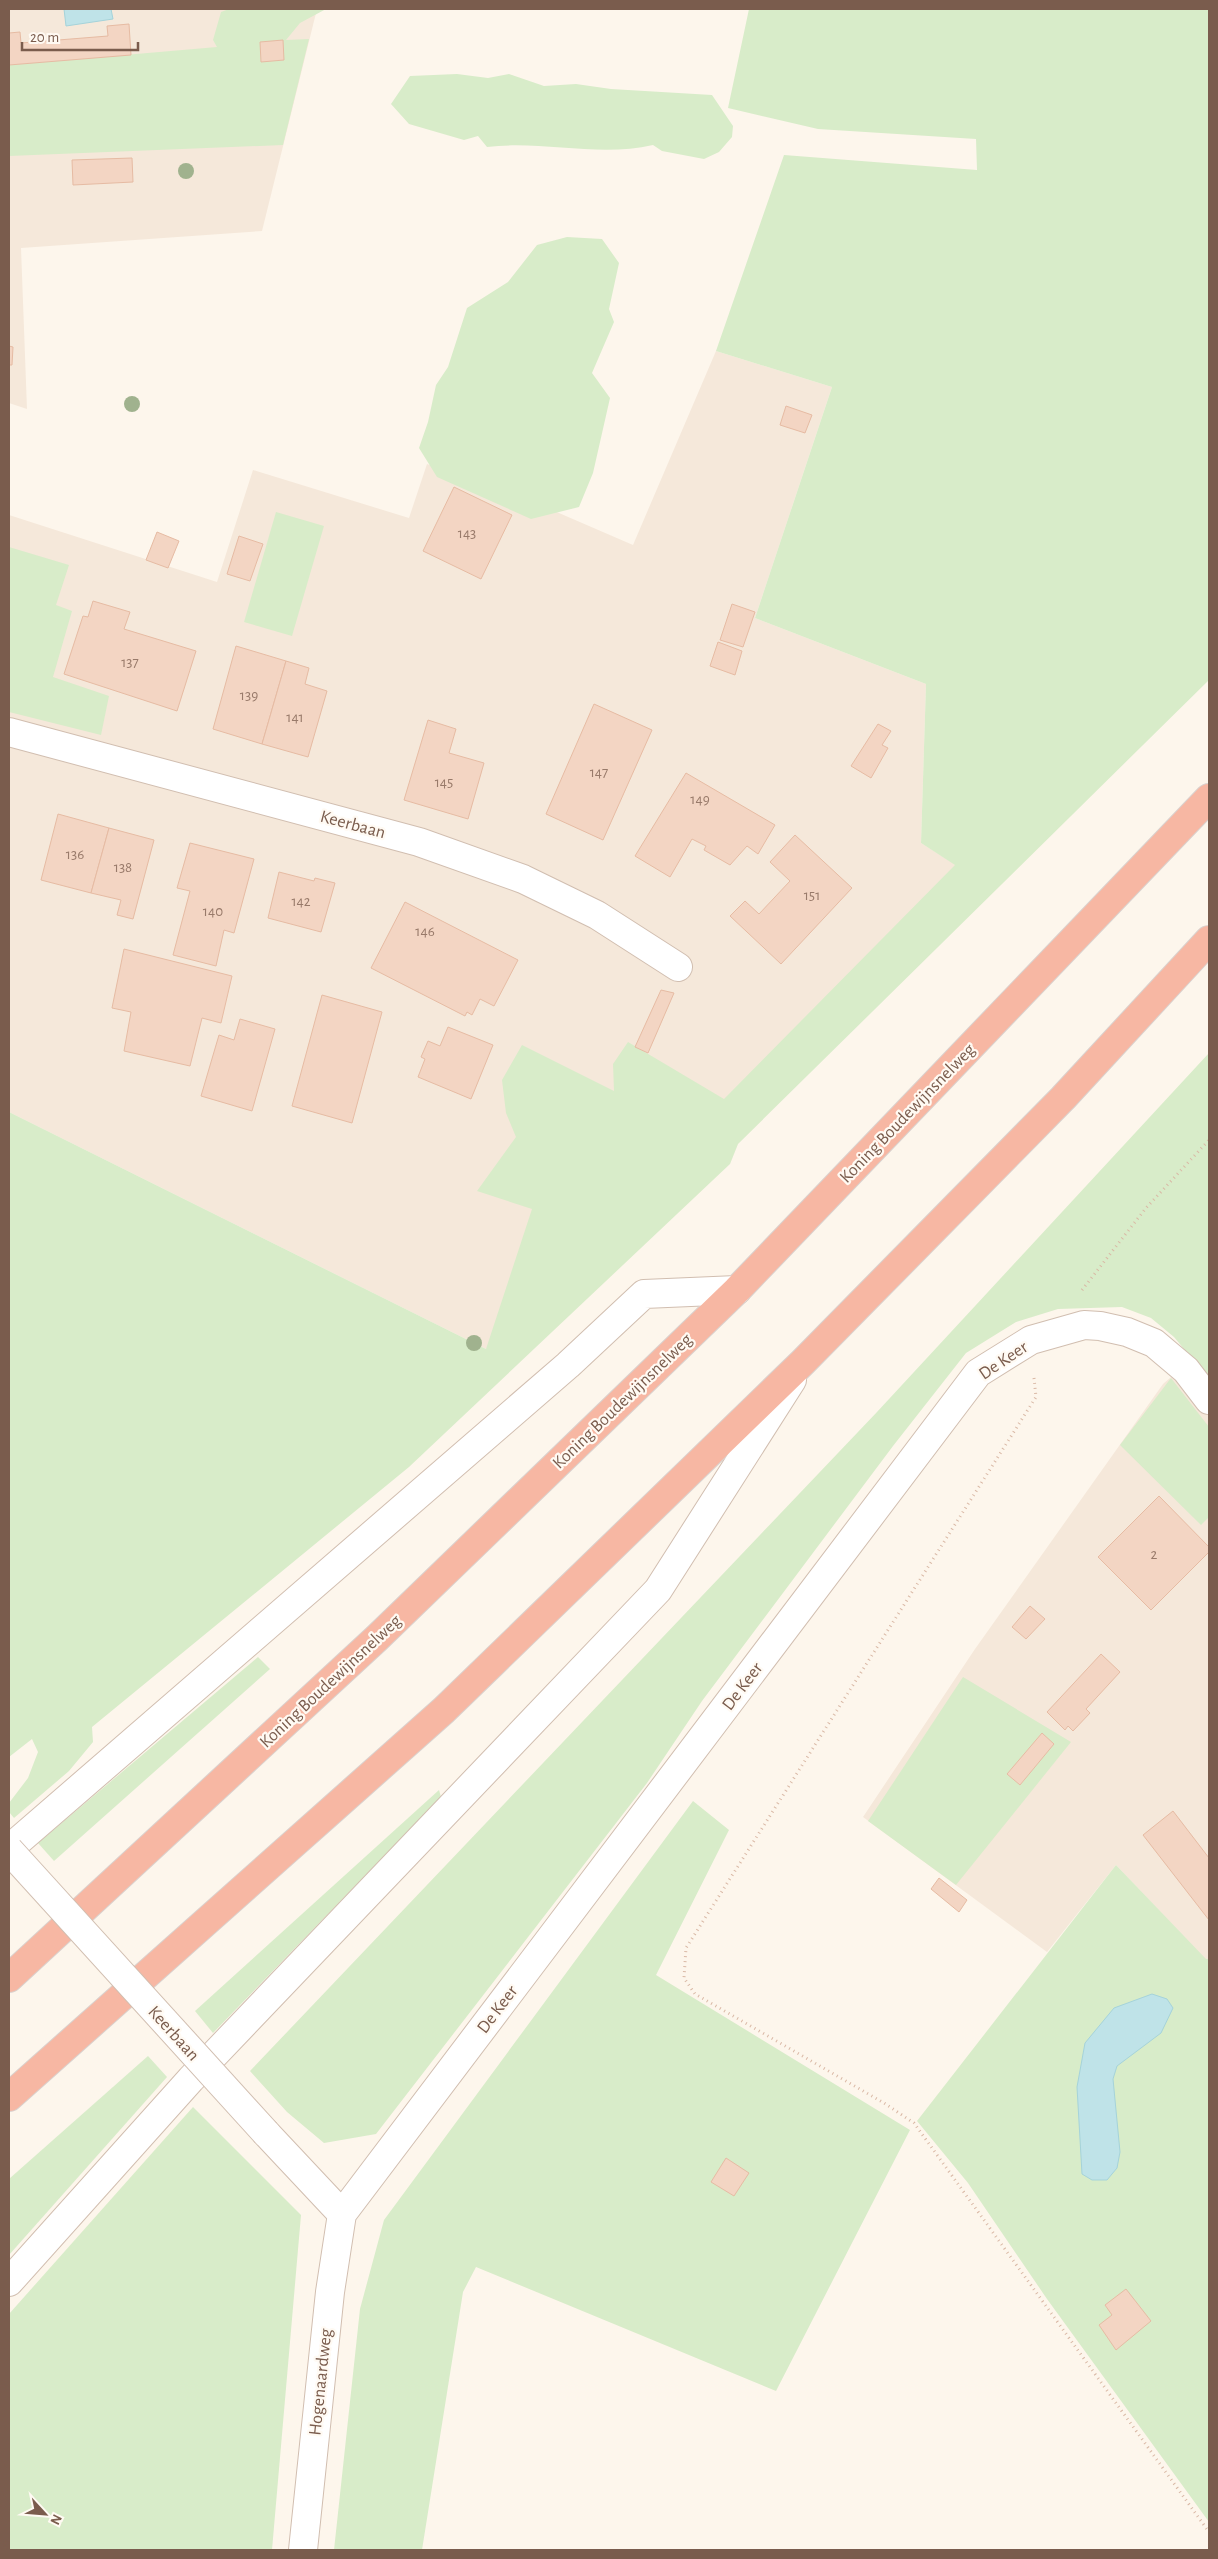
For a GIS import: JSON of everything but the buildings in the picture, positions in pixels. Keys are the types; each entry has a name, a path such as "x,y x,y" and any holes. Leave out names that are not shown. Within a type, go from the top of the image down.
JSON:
{"highway":[{"name":"Koning Boudewijnsnelweg","path":"9,1978 370,1645 737,1290 1209,798"},
{"path":"9,2098 444,1710 804,1362 1063,1098 1209,940"}],"street":[{"name":"Keerbaan","path":"9,732 419,842 523,879 598,915 678,967"},
{"path":"9,1850 568,1365 644,1294 737,1290"},
{"name":"De Keer","path":"342,2214 978,1373 1031,1340 1084,1325 1100,1326 1127,1332 1154,1343 1186,1370 1209,1400"},
{"path":"9,2282 191,2079 658,1590 804,1362"},
{"name":"Keerbaan","path":"9,1850 342,2214"},
{"name":"Hogenaardweg","path":"303,2550 330,2292 342,2214"}],"path":[{"path":"1063,1331 1079,1294 1146,1208 1209,1140"},
{"path":"1031,1340 1036,1397 686,1948 684,1978 695,1994 884,2103 914,2123 1209,2532"}],"shaded area":[{"path":"9,9 317,9 262,231 21,248 27,409 9,403"},
{"path":"716,351 832,387 755,618 926,684 921,843 956,865 486,1349 9,1112 9,515 217,582 253,470 409,518 427,464 552,510 633,545"},
{"path":"1193,1358 1209,1379 1209,1959 1206,1960 1116,1865 1047,1952 863,1817 975,1649 1163,1384"}],"green space":[{"path":"229,9 326,9 300,23 286,40 309,39 283,145 9,156 9,65 217,47 213,40 221,12"},
{"path":"749,9 1209,9 1209,680 738,1144 730,1164 409,1467 92,1727 93,1742 69,1771 14,1818 9,1812 9,1803 28,1778 38,1752 32,1739 9,1757 9,1112 486,1349 532,1209 477,1191 516,1137 506,1113 502,1080 522,1045 614,1091 613,1064 628,1042 724,1099 955,865 921,843 926,684 755,618 832,387 716,351 784,155 977,170 976,139 818,129 728,108"},
{"path":"457,74 488,78 509,74 544,86 576,84 611,89 712,95 733,126 732,137 719,152 704,159 662,151 653,145 633,149 612,150 508,145 487,147 478,136 464,140 409,124 391,104 410,76"},
{"path":"567,237 602,239 619,263 609,309 614,322 592,373 610,398 593,473 579,507 531,519 437,477 419,448 428,422 436,385 448,367 467,308 508,282 537,245"},
{"path":"276,512 324,526 292,636 244,622"},
{"path":"9,547 69,565 56,605 72,611 53,677 109,696 101,735 9,712"},
{"path":"1209,1053 1209,1379 1174,1337 1151,1318 1122,1307 1058,1309 1016,1322 966,1353 893,1446 702,1701 647,1783 376,2134 324,2143 287,2112 250,2071 877,1412"},
{"path":"1171,1378 1209,1427 1209,1517 1201,1525 1120,1445"},
{"path":"258,1657 270,1669 54,1861 38,1843"},
{"path":"963,1677 1071,1742 956,1885 868,1821"},
{"path":"439,1790 441,1797 213,2033 195,2011"},
{"path":"693,1801 729,1830 656,1975 910,2130 776,2391 476,2267 463,2292 422,2550 334,2550 360,2309 384,2220"},
{"path":"1116,1865 1206,1959 1209,1959 1209,2522 1047,2299 968,2183 917,2121"},
{"path":"148,2056 167,2077 9,2255 9,2179"},
{"path":"193,2107 301,2215 272,2550 9,2550 9,2314"}],"water":[{"path":"64,9 111,9 113,19 66,26"},
{"path":"1152,1994 1167,1999 1173,2008 1161,2033 1117,2066 1113,2079 1120,2152 1117,2168 1107,2180 1092,2180 1082,2174 1077,2087 1085,2043 1114,2008"}]}
